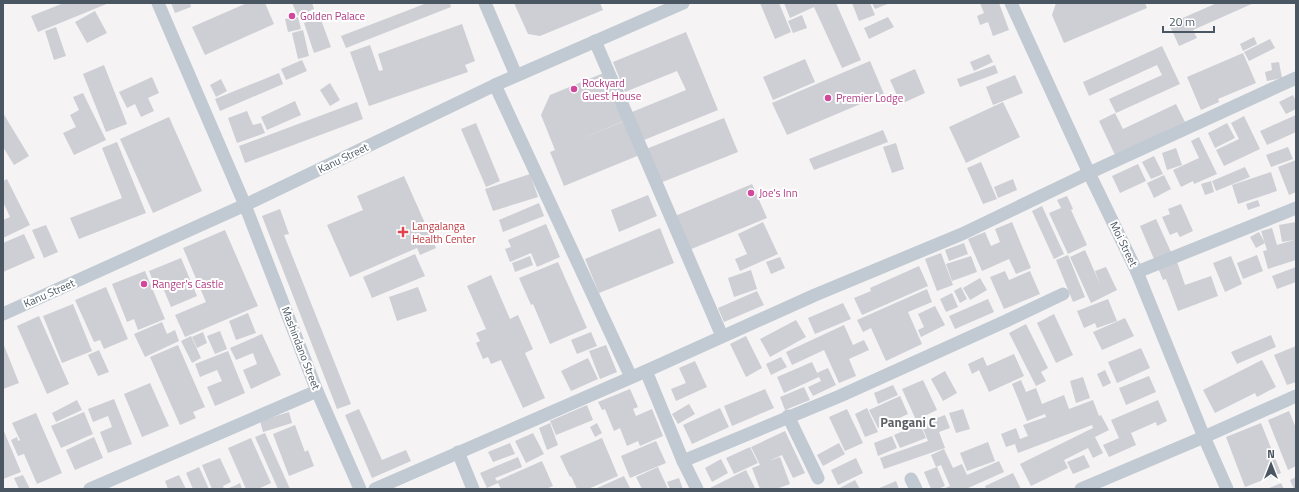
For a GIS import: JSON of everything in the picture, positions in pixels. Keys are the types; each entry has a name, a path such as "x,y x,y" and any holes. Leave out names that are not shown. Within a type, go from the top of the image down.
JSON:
{"street":[{"name":"Mashindano Street","path":"158,3 246,205 317,391 360,489"},
{"path":"485,3 516,75"},
{"name":"Kanu Street","path":"3,314 246,205 516,75 684,3"},
{"name":"Moi Street","path":"1011,3 1089,173 1137,272 1204,437 1227,489"},
{"path":"595,41 722,336"},
{"path":"375,489 646,371 815,295 962,234 1089,173 1296,78"},
{"path":"495,85 631,377"},
{"path":"1137,272 1296,208"},
{"path":"683,461 788,416 840,396 1063,294"},
{"path":"646,371 683,461 697,489"},
{"path":"90,489 317,391"},
{"path":"1080,489 1204,437 1296,396"},
{"path":"788,416 818,478"},
{"path":"458,452 473,489"}],"building":[{"path":"64,3 109,3 38,32 31,16"},
{"path":"171,3 190,3 191,7 175,13"},
{"path":"247,3 265,3 274,24 205,55 192,27"},
{"path":"292,3 312,3 314,9 298,16"},
{"path":"427,3 450,3 451,7 346,48 341,36"},
{"path":"514,3 600,3 603,10 540,36 528,34"},
{"path":"760,3 779,3 791,32 775,39"},
{"path":"784,3 836,3 861,60 842,68 814,7 790,18"},
{"path":"852,3 870,3 875,15 859,21"},
{"path":"872,3 890,3 875,9"},
{"path":"980,3 999,3 1009,30 993,36 988,22 980,25 977,16 984,13"},
{"path":"1056,3 1145,3 1147,8 1064,43 1052,15"},
{"path":"1217,3 1254,3 1193,30 1197,38 1179,46 1169,24"},
{"path":"95,11 107,33 87,43 75,22"},
{"path":"802,15 807,28 793,33 788,21"},
{"path":"298,17 301,29 288,32 285,19"},
{"path":"320,17 331,47 314,53 304,23"},
{"path":"888,17 894,27 869,39 864,28"},
{"path":"462,24 475,61 465,65 468,72 369,106 350,52 370,45 379,71 383,70 378,54"},
{"path":"56,27 66,56 54,60 45,31"},
{"path":"303,30 309,56 298,59 292,33"},
{"path":"686,32 718,110 644,140 632,112 686,90 677,71 625,92 613,62"},
{"path":"1254,37 1257,44 1243,51 1240,44"},
{"path":"1270,39 1275,48 1249,61 1244,52"},
{"path":"1162,46 1180,84 1116,113 1109,99 1162,75 1157,65 1089,96 1083,82"},
{"path":"1243,53 1256,83 1218,99 1219,102 1201,110 1187,77"},
{"path":"989,54 993,62 974,71 970,62"},
{"path":"805,59 815,82 773,100 763,77"},
{"path":"302,60 307,71 286,80 281,69"},
{"name":"Premier Lodge","path":"870,61 884,94 787,135 772,103"},
{"path":"1279,62 1282,78 1267,81 1265,72 1272,70 1271,63"},
{"path":"104,65 127,124 106,132 83,74"},
{"path":"995,65 998,73 960,87 957,79"},
{"path":"915,69 925,93 901,104 890,80"},
{"path":"606,72 626,120 576,141 627,120 642,154 564,186 550,152 555,150 541,115 550,95"},
{"path":"279,73 283,84 220,111 215,99"},
{"path":"1015,75 1023,93 993,105 986,87"},
{"path":"152,77 159,93 148,98 154,111 141,117 135,104 127,108 119,92"},
{"path":"221,79 227,91 216,97 210,85"},
{"path":"330,83 340,100 330,106 320,90"},
{"path":"83,93 106,140 74,155 63,133 76,127 70,115 79,110 73,97"},
{"path":"1293,95 1296,101 1296,109 1286,114 1279,102"},
{"path":"295,101 301,115 267,130 261,117"},
{"path":"357,102 363,119 245,163 239,146"},
{"path":"1003,102 1020,137 966,163 949,127"},
{"path":"1176,104 1185,122 1115,155 1099,121 1115,113 1123,129"},
{"path":"247,111 253,125 261,123 265,133 237,143 228,118"},
{"path":"3,113 29,156 14,165 3,147"},
{"path":"1296,115 1296,132 1267,145 1260,131"},
{"path":"1244,116 1260,149 1224,166 1216,150 1239,139 1231,123"},
{"path":"169,117 202,191 153,213 120,139"},
{"path":"724,118 738,152 660,183 646,149"},
{"path":"476,123 500,181 486,187 461,129"},
{"path":"1227,123 1235,138 1215,148 1208,133"},
{"path":"883,130 888,142 814,170 809,159"},
{"path":"1199,137 1217,174 1194,184 1193,181 1181,187 1173,170 1199,158 1191,141"},
{"path":"117,142 146,213 79,239 70,218 122,198 102,148"},
{"path":"896,143 904,169 892,173 883,147"},
{"path":"1288,147 1293,159 1271,167 1266,155"},
{"path":"1176,148 1182,165 1167,170 1162,153"},
{"path":"1154,156 1163,174 1151,179 1142,162"},
{"path":"1296,160 1296,192 1289,195 1278,167"},
{"path":"981,162 997,199 983,204 967,168"},
{"path":"1138,164 1146,181 1120,193 1112,176"},
{"path":"1245,167 1250,177 1216,191 1212,181"},
{"path":"1271,172 1277,191 1238,204 1232,185"},
{"path":"530,174 538,197 493,211 485,189"},
{"path":"1164,175 1171,189 1154,198 1147,183"},
{"name":"Langalanga Health Center","path":"404,176 436,248 420,255 417,248 350,277 327,225 363,210 357,196"},
{"path":"7,179 30,225 3,238 3,220 10,217 3,202 3,181"},
{"path":"1013,179 1017,190 998,198 994,187"},
{"path":"1211,181 1214,192 1205,195 1201,184"},
{"path":"752,184 767,218 689,250 675,216"},
{"path":"648,195 657,216 619,232 611,210"},
{"path":"1067,196 1073,209 1071,210 1087,245 1068,254 1049,213 1061,208 1057,200"},
{"path":"1258,200 1260,206 1248,210 1246,204"},
{"path":"539,203 544,216 503,232 499,220"},
{"path":"1181,204 1193,231 1180,237 1177,232 1170,235 1162,217 1170,214 1168,209"},
{"path":"1042,206 1064,254 1054,259 1032,211"},
{"path":"280,209 289,234 284,235 351,404 337,409 262,216"},
{"path":"1156,219 1171,252 1154,259 1140,226"},
{"path":"763,222 778,254 740,271 735,259 747,254 738,234"},
{"path":"1012,222 1031,268 1016,274 1009,259 982,271 968,239 985,232 991,246 1000,242 995,229"},
{"path":"1296,222 1296,260 1268,269 1263,251 1267,250 1261,231 1272,228 1277,245 1294,240 1282,242 1279,225"},
{"path":"546,224 560,257 537,267 531,253 510,262 505,249 511,247 508,240"},
{"path":"46,225 58,252 44,258 32,230"},
{"path":"660,228 674,263 599,293 585,259"},
{"path":"225,230 258,306 185,337 175,315 206,302 183,248"},
{"path":"1259,232 1265,243 1256,248 1250,237"},
{"path":"24,234 35,258 3,272 3,243"},
{"path":"964,243 968,254 949,261 945,250"},
{"path":"1085,250 1100,284 1095,271 1106,267 1117,290 1091,303 1070,257"},
{"path":"941,253 953,285 937,291 925,259"},
{"name":"Langalanga Health Center","path":"415,254 425,276 372,298 363,277"},
{"path":"1068,255 1085,297 1073,302 1056,260"},
{"path":"1257,255 1263,271 1243,279 1237,263"},
{"path":"530,256 533,265 515,272 512,263"},
{"path":"971,256 977,272 952,281 946,264"},
{"path":"1231,256 1242,284 1225,292 1213,263"},
{"path":"780,257 785,268 771,274 766,262"},
{"path":"181,258 197,296 171,307 161,283 155,286 149,271"},
{"path":"558,262 587,328 550,344 533,304 531,305 519,278"},
{"path":"1177,262 1185,285 1211,276 1218,296 1178,311 1166,279 1163,280 1158,268"},
{"path":"919,266 928,286 862,315 854,298 871,291 870,288"},
{"path":"1296,267 1296,282 1277,289 1272,276"},
{"path":"751,270 757,289 734,297 728,278"},
{"path":"145,271 165,319 138,330 134,319 127,322 112,284"},
{"path":"1005,271 1009,280 1030,271 1040,294 1004,309 990,277"},
{"path":"491,275 510,319 518,315 533,349 525,353 545,398 523,408 501,360 491,364 488,357 483,359 476,343 480,341 476,333 486,329 467,286"},
{"path":"980,278 987,290 970,300 963,288"},
{"path":"106,287 128,339 104,349 100,340 94,342 75,300"},
{"path":"418,287 427,311 397,321 389,297"},
{"path":"961,287 967,299 960,303 954,291"},
{"path":"927,289 932,302 908,312 922,344 886,361 871,328 863,332 857,320"},
{"path":"757,291 764,305 724,322 718,308"},
{"path":"952,293 958,307 946,312 940,299"},
{"path":"988,299 994,312 955,329 949,316"},
{"path":"1108,299 1117,321 1097,328 1095,323 1084,328 1077,311"},
{"path":"843,303 851,319 815,334 808,318"},
{"path":"73,304 92,351 62,363 43,316"},
{"path":"935,306 945,325 921,337 918,330 924,327 918,314"},
{"path":"248,313 256,333 236,340 229,321"},
{"path":"1054,314 1073,355 1056,363 1037,323"},
{"path":"39,316 69,384 47,394 17,326"},
{"path":"1125,318 1134,336 1102,350 1093,332"},
{"path":"796,320 806,337 770,357 760,339"},
{"path":"162,322 167,334 175,330 179,341 145,357 134,334"},
{"path":"1026,324 1048,368 1041,372 1046,381 1036,386 1009,333"},
{"path":"844,325 853,345 864,340 869,350 849,359 856,376 839,383 824,350 792,365 786,352"},
{"path":"220,331 227,349 215,354 207,336"},
{"path":"203,332 207,343 197,348 192,337"},
{"path":"591,332 597,346 577,354 571,340"},
{"path":"262,334 281,375 251,389 243,370 257,364 253,353 236,360 230,348"},
{"path":"1271,335 1276,347 1237,364 1231,352"},
{"path":"191,336 201,358 192,363 181,341"},
{"path":"746,336 762,368 746,377 730,344"},
{"path":"3,343 19,383 3,389"},
{"path":"178,345 205,407 193,412 196,418 180,425 150,357"},
{"path":"606,345 617,372 600,379 589,351"},
{"path":"1296,346 1296,382 1287,385 1274,355"},
{"path":"1141,348 1150,368 1117,383 1108,362"},
{"path":"99,350 109,372 98,376 88,355"},
{"path":"228,351 245,393 215,406 207,387 222,381 217,370 200,377 195,364"},
{"path":"1014,354 1024,376 989,392 979,370 972,374 968,364 983,357 987,366"},
{"path":"781,357 787,367 771,375 766,364"},
{"path":"588,358 598,379 571,391 561,371"},
{"path":"1262,360 1276,387 1257,397 1255,393 1215,413 1203,390"},
{"path":"695,361 707,387 676,401 671,389 686,383 679,368"},
{"path":"812,362 819,377 784,393 777,377"},
{"path":"828,368 836,385 813,396 808,387 821,381 817,373"},
{"path":"1105,370 1111,383 1103,387 1097,374"},
{"path":"945,371 957,393 943,401 931,379"},
{"path":"1149,376 1156,392 1126,405 1119,388"},
{"path":"1083,377 1090,398 1076,403 1070,381"},
{"path":"923,380 937,410 916,420 902,389"},
{"path":"1021,380 1026,392 1036,388 1042,404 1064,395 1069,409 1093,400 1099,416 1101,415 1109,430 1095,437 1103,453 1093,458 1088,448 1064,460 1068,468 1031,486 1020,464 1093,428 1092,425 1018,453 1015,444 1006,447 1001,434 1016,428 1020,439 1028,436 1023,425 1046,417 1045,414 1027,421 1012,384"},
{"path":"150,383 169,426 142,437 124,394"},
{"path":"893,385 898,395 878,404 874,393"},
{"path":"804,387 810,400 785,410 780,397"},
{"path":"630,389 638,407 633,409 636,416 652,409 663,436 640,446 638,441 627,446 620,428 614,431 605,409 602,410 598,402"},
{"path":"765,389 774,408 732,426 724,406"},
{"path":"900,396 908,414 878,428 869,410"},
{"path":"114,399 132,444 108,453 100,432 112,427 108,416 93,422 88,409"},
{"path":"77,400 82,410 56,422 52,413"},
{"path":"1158,400 1167,421 1157,426 1156,422 1131,433 1136,445 1109,457 1103,445 1119,438 1111,420"},
{"path":"689,404 695,414 678,424 672,414"},
{"path":"587,405 593,420 556,435 550,421"},
{"path":"720,408 729,427 692,444 683,425"},
{"path":"867,408 878,432 865,437 855,414"},
{"path":"359,409 382,460 406,450 411,461 372,478 345,415"},
{"path":"847,409 863,443 845,451 829,417"},
{"path":"963,409 970,429 956,433 949,413"},
{"path":"1289,411 1296,428 1296,466 1288,470 1268,420"},
{"path":"84,412 93,434 61,448 51,426"},
{"path":"289,412 292,423 263,432 260,421"},
{"path":"36,413 62,473 37,484 24,454 18,456 11,440 17,437 18,441 20,440 12,423"},
{"path":"945,415 950,428 939,432 945,448 884,469 880,458 928,441 921,424"},
{"path":"550,423 558,445 547,450 539,428"},
{"path":"597,423 602,433 595,437 590,427"},
{"path":"1261,423 1281,473 1245,487 1226,437"},
{"path":"920,424 926,438 900,448 894,435"},
{"path":"295,425 305,452 308,450 314,466 289,476 273,434"},
{"path":"3,429 21,472 3,479"},
{"path":"785,431 805,473 793,478 782,455 769,461 780,457 790,484 776,489 760,489 752,468 760,465 751,447"},
{"path":"265,433 290,489 278,489 255,437"},
{"path":"533,433 544,454 526,463 515,441"},
{"path":"892,436 897,448 878,456 874,443"},
{"path":"94,437 103,458 75,470 66,450"},
{"path":"251,438 271,483 258,489 246,489 228,448"},
{"path":"602,438 618,476 588,489 577,489 560,456"},
{"path":"656,441 666,463 630,478 621,456"},
{"path":"988,442 995,461 967,471 960,453"},
{"path":"510,443 515,454 493,462 488,452"},
{"path":"839,443 845,454 823,466 817,455"},
{"path":"750,447 758,463 734,474 726,458"},
{"path":"944,449 953,468 962,464 967,475 999,461 1004,472 966,489 943,489 950,486 941,465 936,467 931,455"},
{"path":"1084,455 1090,467 1073,474 1067,462"},
{"path":"518,457 522,467 495,478 497,481 542,461 553,486 546,489 501,489 498,483 487,488 480,473"},
{"path":"220,458 231,482 223,486 224,489 212,489 202,465"},
{"path":"856,458 863,473 838,485 831,470"},
{"path":"721,459 728,473 712,482 705,468"},
{"path":"199,467 209,489 193,489 186,473"},
{"path":"658,467 668,489 642,489 636,477"},
{"path":"937,467 945,486 938,489 931,489 924,472"},
{"path":"746,470 755,488 708,489"},
{"path":"1013,473 1021,489 986,489 985,486"},
{"path":"23,475 30,489 19,489 14,478"},
{"path":"179,475 186,489 168,489 165,481"},
{"path":"624,476 630,488 595,489"},
{"path":"1296,477 1296,489 1294,489 1290,480"},
{"path":"679,478 683,489 670,489 667,482"},
{"path":"855,480 860,489 838,489"},
{"path":"896,481 899,489 877,489"},
{"path":"240,483 242,489 226,489 234,486"},
{"path":"1281,483 1284,489 1267,489"}],"place":[{"name":"Golden Palace","path":"292,16"},
{"name":"Rockyard Guest House","path":"574,89"},
{"name":"Premier Lodge","path":"828,98"},
{"name":"Joe's Inn","path":"751,193"},
{"name":"Langalanga Health Center","path":"403,232"},
{"name":"Ranger's Castle","path":"144,284"}],"district":[{"name":"Pangani C","path":"908,422"}]}
